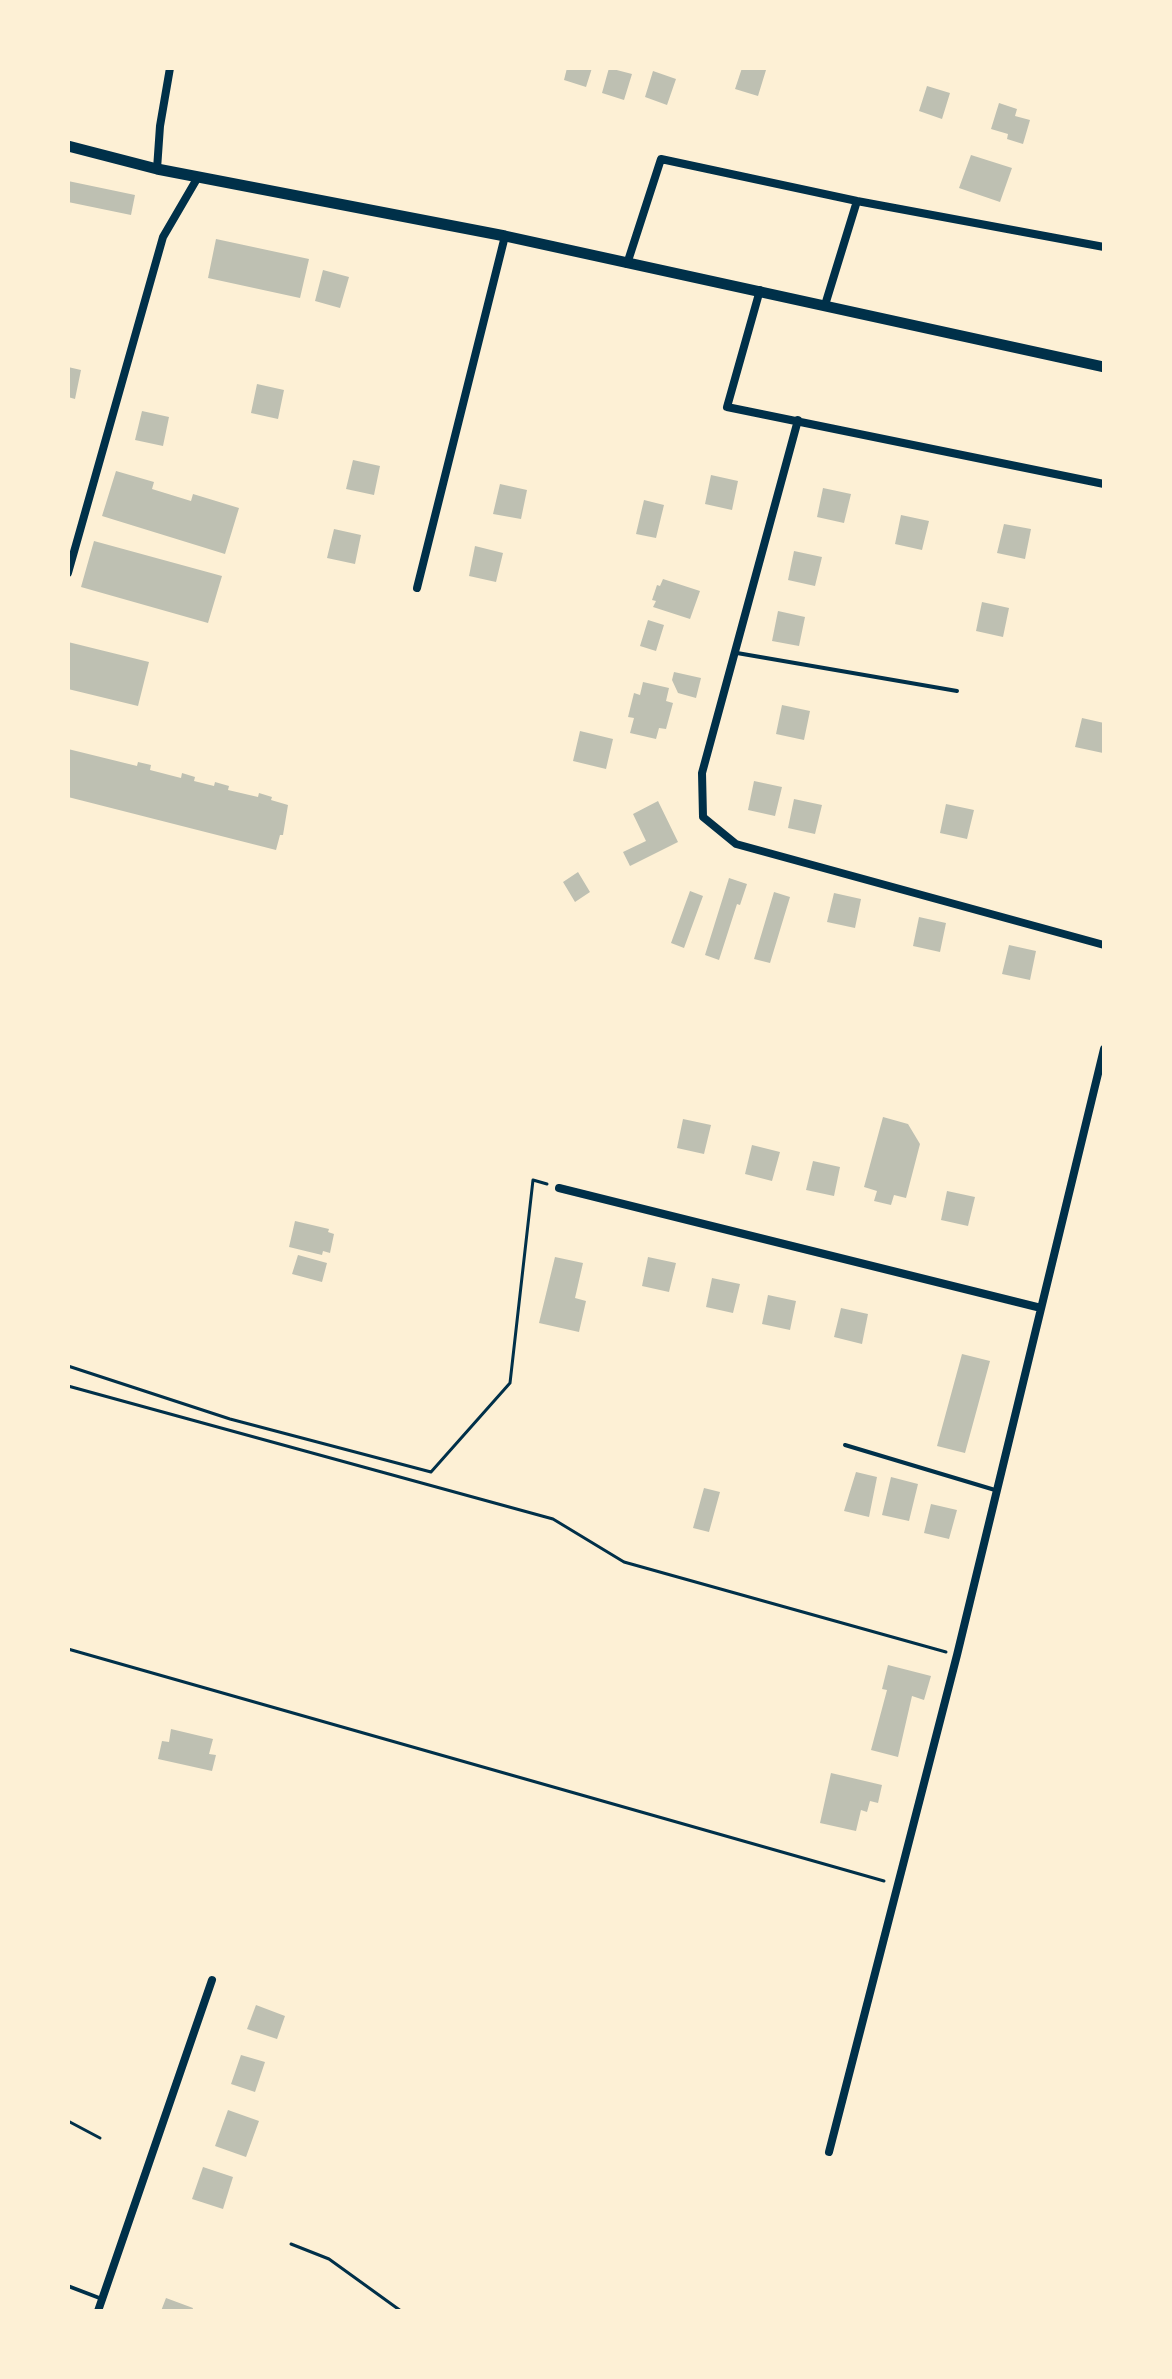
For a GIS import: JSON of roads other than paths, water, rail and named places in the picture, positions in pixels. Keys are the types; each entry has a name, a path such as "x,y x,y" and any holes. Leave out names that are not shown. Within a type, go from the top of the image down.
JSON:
{"main road":[{"path":"68,146 157,169 505,236 1104,367"}],"street":[{"path":"157,169 160,126 170,68"},
{"path":"627,264 661,159 857,201 1104,247"},
{"path":"68,573 163,237 198,177"},
{"path":"825,305 857,201"},
{"path":"417,588 505,236"},
{"path":"760,290 727,407 1104,484"},
{"path":"798,420 702,773 703,817 736,844 1104,945"},
{"path":"829,2152 900,1885 1104,1049"},
{"path":"559,1188 1041,1308"},
{"path":"98,2311 212,1980"}],"lane":[{"path":"735,653 957,691"},
{"path":"845,1445 997,1490"},
{"path":"68,2286 102,2299"}]}
